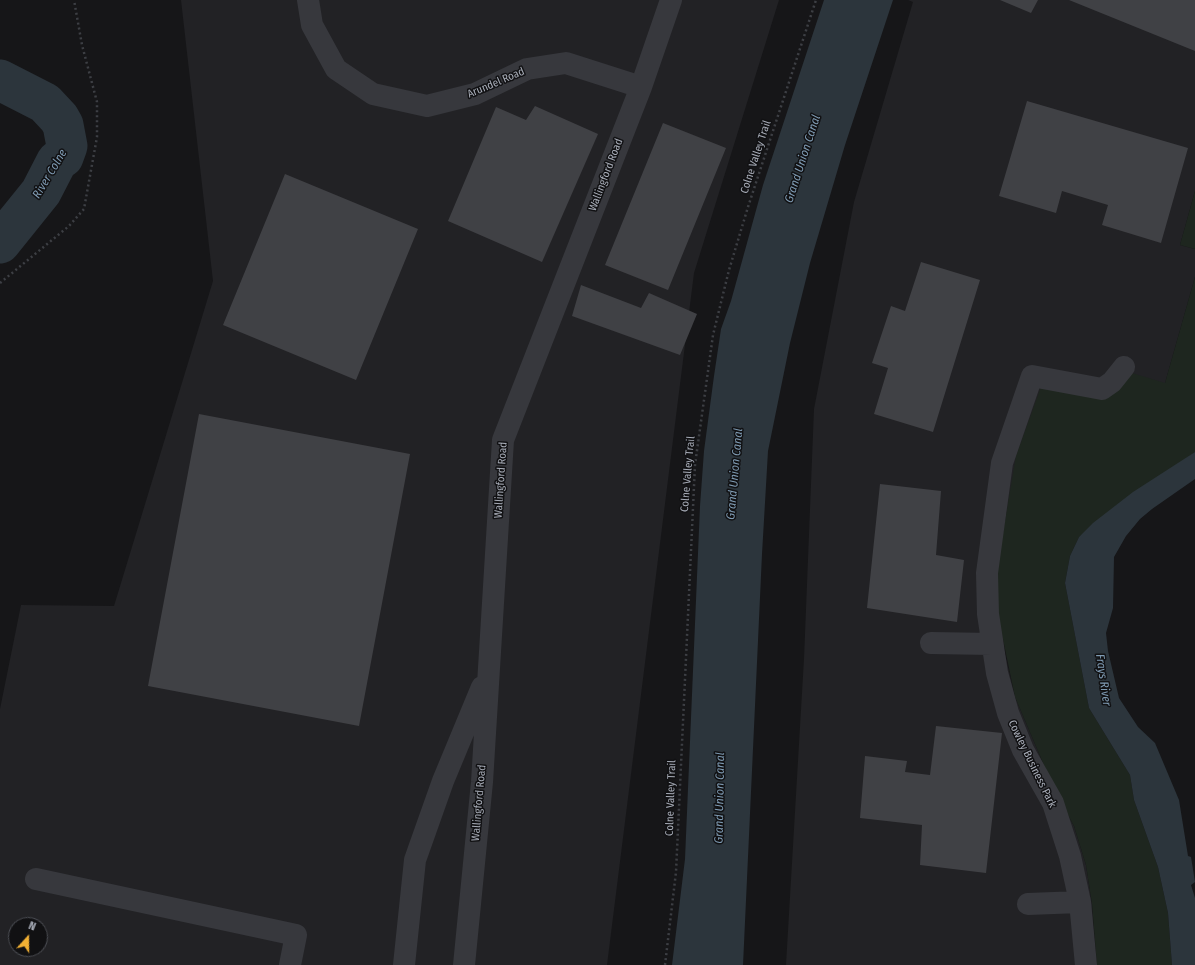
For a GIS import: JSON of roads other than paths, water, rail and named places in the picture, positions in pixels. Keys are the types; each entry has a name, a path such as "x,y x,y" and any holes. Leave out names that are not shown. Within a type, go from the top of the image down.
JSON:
{"street":[{"name":"Arundel Road","path":"308,0 312,25 336,69 374,94 427,106 474,94 527,69 566,63 641,87"},
{"name":"Wallingford Road","path":"464,965 482,782 503,440 641,87 671,0"},
{"name":"Cowley Business Park","path":"1086,965 1080,902 1070,856 1053,803 1023,750 1008,713 997,673 988,614 987,573 1002,463 1032,376 1102,389 1112,382 1124,367"},
{"path":"931,643 992,644"},
{"path":"404,965 415,860 443,781 489,669"},
{"path":"36,880 296,936 290,965"},
{"path":"1028,904 1080,902"}],"water":[{"name":"Grand Union Canal","path":"824,0 893,0 845,145 810,263 790,343 768,451 743,965 672,965 685,859 700,506 704,451 721,329 731,301 763,185"},
{"name":"Frays River","path":"1195,452 1195,479 1140,519 1126,536 1114,557 1113,608 1106,633 1108,651 1119,698 1138,727 1155,743 1179,800 1188,856 1191,857 1195,882 1191,885 1195,898 1195,965 1172,965 1168,913 1158,867 1134,800 1130,775 1089,708 1065,583 1070,556 1079,537 1093,523 1133,492"}],"waterway":[{"name":"River Colne","path":"0,80 45,103 59,118 63,125 67,146 63,157 57,161 41,192 0,243"}]}
